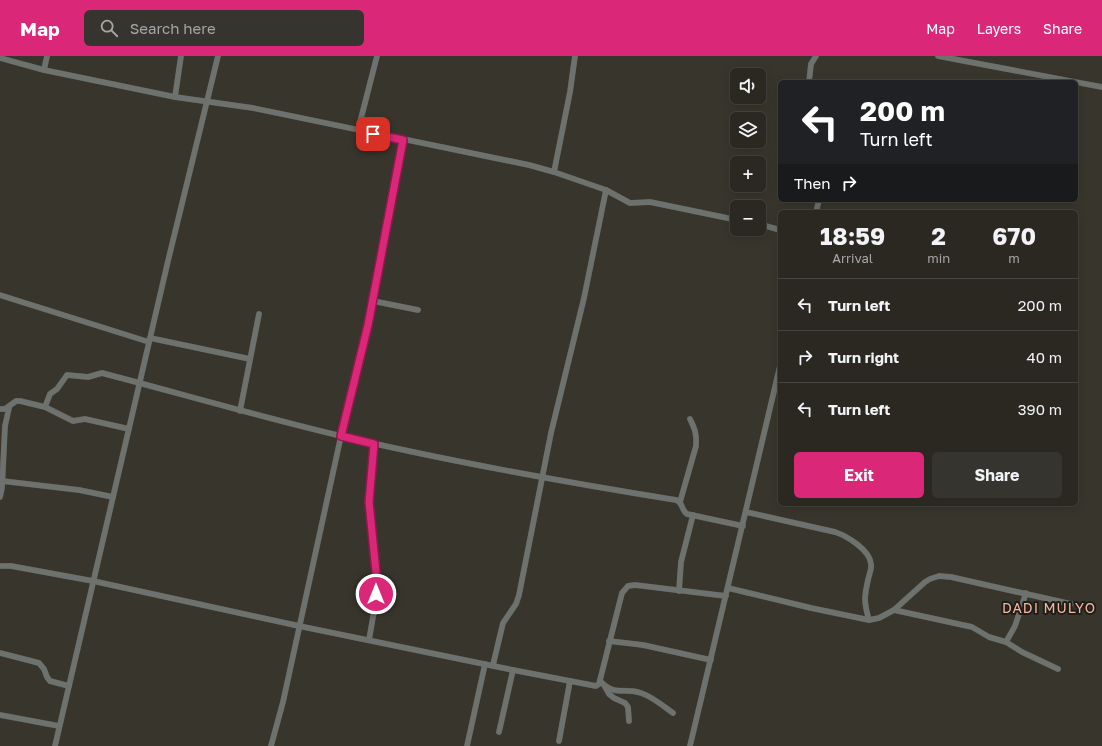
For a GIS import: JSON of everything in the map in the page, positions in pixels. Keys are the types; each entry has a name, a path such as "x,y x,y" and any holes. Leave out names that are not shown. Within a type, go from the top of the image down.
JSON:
{"street":[{"path":"44,70 47,56"},
{"path":"174,97 181,56"},
{"path":"55,746 168,261 218,56"},
{"path":"358,130 377,56"},
{"path":"554,172 570,92 575,56"},
{"path":"809,80 811,64 816,56"},
{"path":"938,56 1065,80"},
{"path":"0,58 44,70 174,97 207,100 253,108 529,165 606,190 630,203 650,202 730,219"},
{"path":"1078,82 1102,87"},
{"path":"271,746 283,702 341,436 368,327 403,140"},
{"path":"493,665 503,624 518,599 550,435 584,298 606,190"},
{"path":"766,226 778,229"},
{"path":"0,295 150,340 250,359"},
{"path":"372,302 418,310"},
{"path":"240,411 259,314"},
{"path":"45,407 50,394 57,390 67,375 88,377 102,373 240,411 374,444 542,478 676,500 680,502"},
{"path":"690,746 778,375"},
{"path":"0,497 5,426 9,408 16,401 45,407 73,421 85,419 129,429"},
{"path":"0,409 9,408"},
{"path":"690,419 696,430 697,437 696,446 680,502 684,511 693,516 743,526"},
{"path":"369,640 376,594 376,572 369,502 374,444"},
{"path":"2,481 79,490 113,497"},
{"path":"746,512 835,532 854,541 868,556 871,562 871,569 864,597 869,620"},
{"path":"679,591 681,562 693,516"},
{"path":"0,566 11,566 93,581 299,626 596,686 600,681 622,593 628,586 635,585 726,596"},
{"path":"728,588 869,620 879,618 894,610 925,582 939,576 951,576 1071,604"},
{"path":"1006,642 1015,626 1026,593"},
{"path":"894,610 972,627 993,638 1006,642 1022,652 1058,669"},
{"path":"609,641 643,645 711,660"},
{"path":"0,653 39,663 44,668 50,681 69,686"},
{"path":"467,746 485,664"},
{"path":"499,732 513,670"},
{"path":"559,741 570,681"},
{"path":"600,681 609,694 628,706 629,721"},
{"path":"605,687 612,690 642,693 656,700 673,713"},
{"path":"0,715 59,726"}],"district":[{"name":"DADI MULYO","path":"1049,607"}],"route":[{"path":"373,134 403,140 368,325 341,436 374,444 369,510 377,582 376,594"}]}
